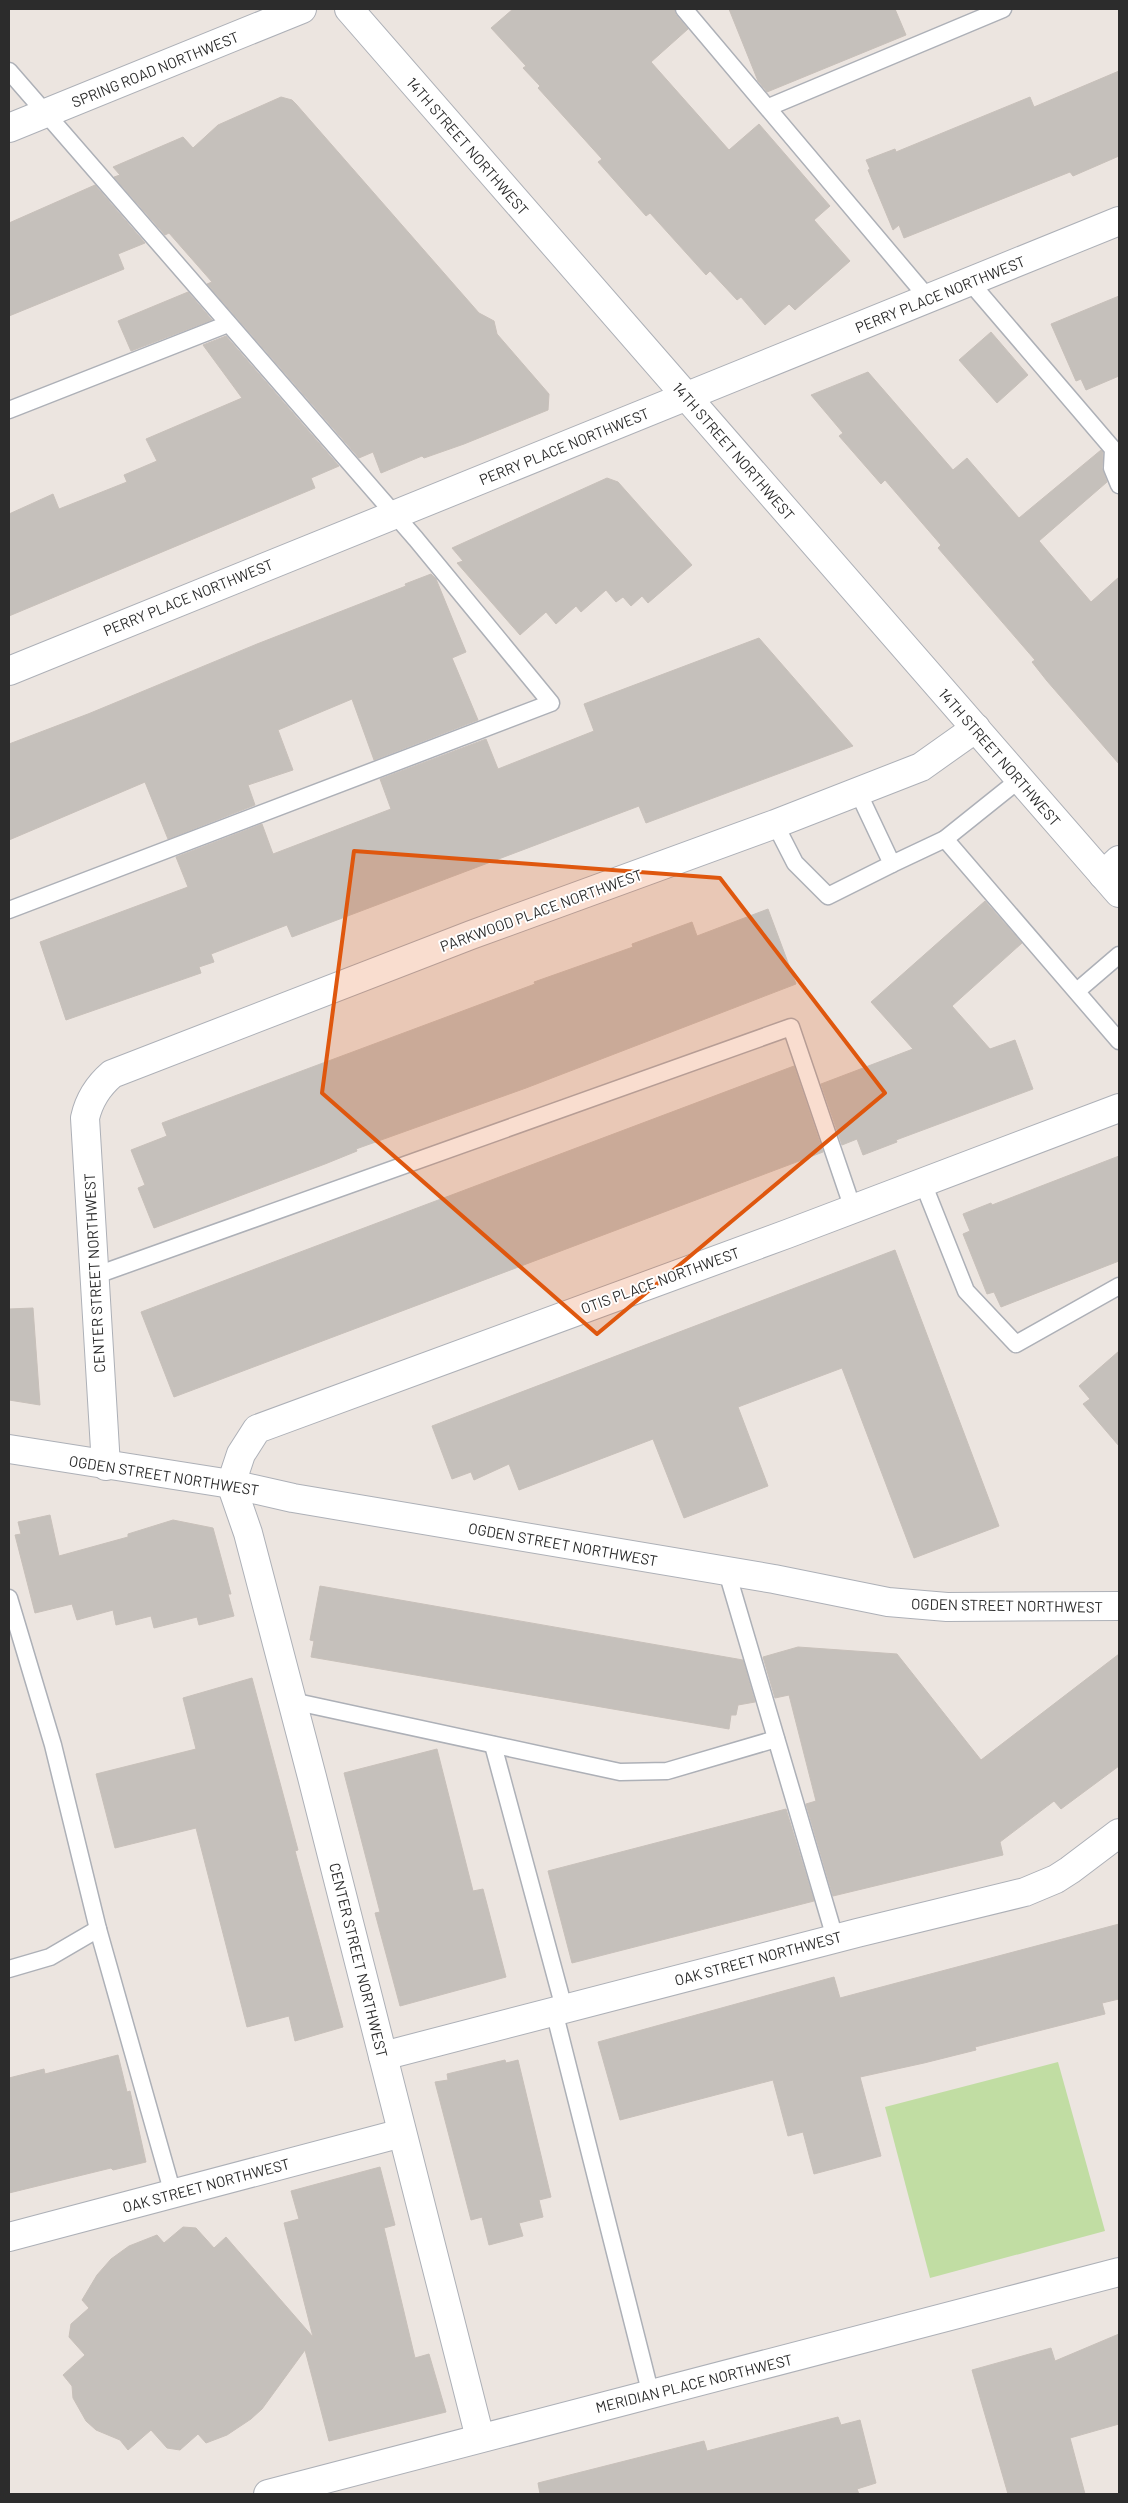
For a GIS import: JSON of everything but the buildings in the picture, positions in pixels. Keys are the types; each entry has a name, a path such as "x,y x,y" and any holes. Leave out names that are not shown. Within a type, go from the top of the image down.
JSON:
{"street":[{"name":"SPRING ROAD NORTHWEST","path":"9,128 302,9"},
{"name":"14TH STREET NORTHWEST","path":"349,9 1020,779 1114,876"},
{"name":"PERRY PLACE NORTHWEST","path":"9,671 1119,221"},
{"name":"PARKWOOD PLACE NORTHWEST","path":"102,1083 112,1074 291,1004 471,935 775,824 921,767 976,728"},
{"name":"CENTER STREET NORTHWEST","path":"102,1083 88,1105 85,1118 106,1466"},
{"name":"OTIS PLACE NORTHWEST","path":"231,1484 241,1454 258,1429 923,1183 1119,1108"},
{"name":"OGDEN STREET NORTHWEST","path":"9,1449 106,1466 231,1484 302,1500 727,1572 859,1598 918,1605 1119,1606"},
{"name":"CENTER STREET NORTHWEST","path":"231,1484 248,1533 292,1701 480,2438"},
{"name":"OAK STREET NORTHWEST","path":"383,2056 835,1938 1025,1892 1070,1870 1119,1833"},
{"name":"OAK STREET NORTHWEST","path":"9,2237 402,2133"},
{"name":"MERIDIAN PLACE NORTHWEST","path":"268,2494 1119,2272"}],"lane":[{"path":"684,9 769,107 928,298"},
{"path":"769,107 1003,9"},
{"path":"9,71 394,514 551,703 9,910"},
{"path":"970,282 1116,448 1112,468 1119,485"},
{"path":"9,410 228,324"},
{"path":"775,824 794,863 828,896 945,839 1020,779"},
{"path":"858,792 892,864"},
{"path":"945,839 1119,1041"},
{"path":"1077,991 1119,956"},
{"path":"94,1276 791,1027 853,1209"},
{"path":"923,1183 966,1292 1016,1344 1119,1286"},
{"path":"727,1572 835,1938"},
{"path":"9,1598 53,1745 98,1929 172,2194"},
{"path":"292,1701 620,1772 667,1771 776,1739"},
{"path":"493,1745 559,2010 651,2395"},
{"path":"9,1968 50,1957 98,1929"}],"highlighted area":[{"path":"354,851 720,878 885,1093 597,1334 322,1093"}],"green space":[{"path":"1058,2062 1105,2231 930,2278 885,2107"}]}
